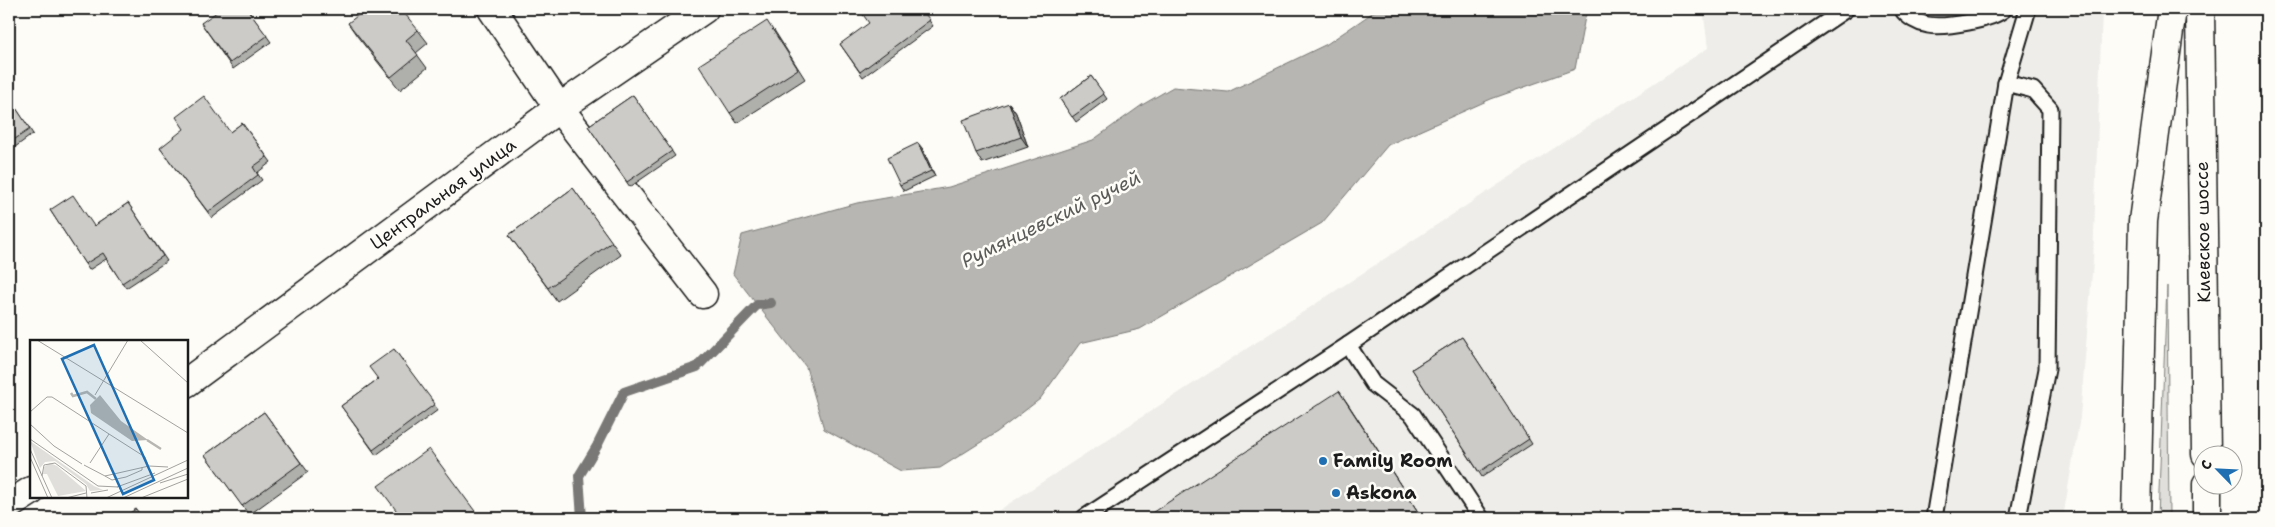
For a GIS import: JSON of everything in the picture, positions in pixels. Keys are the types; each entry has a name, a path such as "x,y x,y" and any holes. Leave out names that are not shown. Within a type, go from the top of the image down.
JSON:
{"main road":[{"path":"492,9 559,108 703,294"},
{"name":"Центральная улица","path":"188,382 559,108 704,9"},
{"path":"2136,518 2143,221 2172,9"},
{"name":"Киевское шоссе","path":"2200,9 2206,444"},
{"path":"9,506 30,492"},
{"path":"2207,494 2208,518"}],"lane":[{"path":"1084,518 1348,345 1846,9"},
{"path":"1902,9 1906,16 1928,25 1960,24 1999,13 2004,9"},
{"path":"1934,518 2006,83 2028,9"},
{"path":"2006,83 2033,90 2050,109 2047,369 2018,518"},
{"path":"1348,345 1373,384 1413,415 1481,518"}],"shaded area":[{"path":"1703,9 2102,9 2093,262 2080,417 2063,518 987,518 1708,48"},
{"path":"2167,286 2169,518 2158,518"}],"water":[{"path":"1378,9 1589,9 1585,17 1575,69 1491,99 1388,145 1322,223 1140,329 1080,343 1040,399 997,432 940,468 901,471 824,429 806,367 733,274 742,235 857,203 949,187 1093,140 1142,105 1173,87 1228,92 1327,44"}],"building":[{"path":"221,9 247,9 267,36 230,63 201,23"},
{"path":"366,9 401,9 418,30 406,40 418,55 391,77 348,23"},
{"path":"859,9 921,9 930,20 860,72 840,44 869,23"},
{"path":"767,21 798,69 730,113 699,65"},
{"path":"1091,76 1104,94 1072,117 1060,99"},
{"path":"633,95 672,151 627,182 588,126"},
{"path":"204,96 230,132 242,123 267,157 253,167 258,175 208,212 160,148 184,129 176,117"},
{"path":"12,102 30,129 9,143 9,104"},
{"path":"1009,103 1021,137 976,153 963,120"},
{"path":"918,143 931,171 900,185 887,158"},
{"path":"573,188 612,242 548,288 509,235"},
{"path":"73,195 94,226 128,203 163,256 122,283 103,253 85,264 50,210"},
{"path":"1462,337 1529,439 1479,472 1412,369"},
{"path":"394,349 435,404 373,450 341,406 378,379 369,367"},
{"name":"Family Room","path":"1339,391 1422,518 1144,518"},
{"path":"264,412 301,463 242,506 205,455"},
{"path":"429,449 480,518 402,518 378,486"},
{"path":"136,509 142,518 122,518"}],"waterway":[{"name":"Румянцевский ручей","path":"582,518 579,476 597,446 624,392 697,367 757,305 771,303"}],"place":[{"name":"Family Room","path":"1323,461"},
{"name":"Askona","path":"1336,493"}]}
